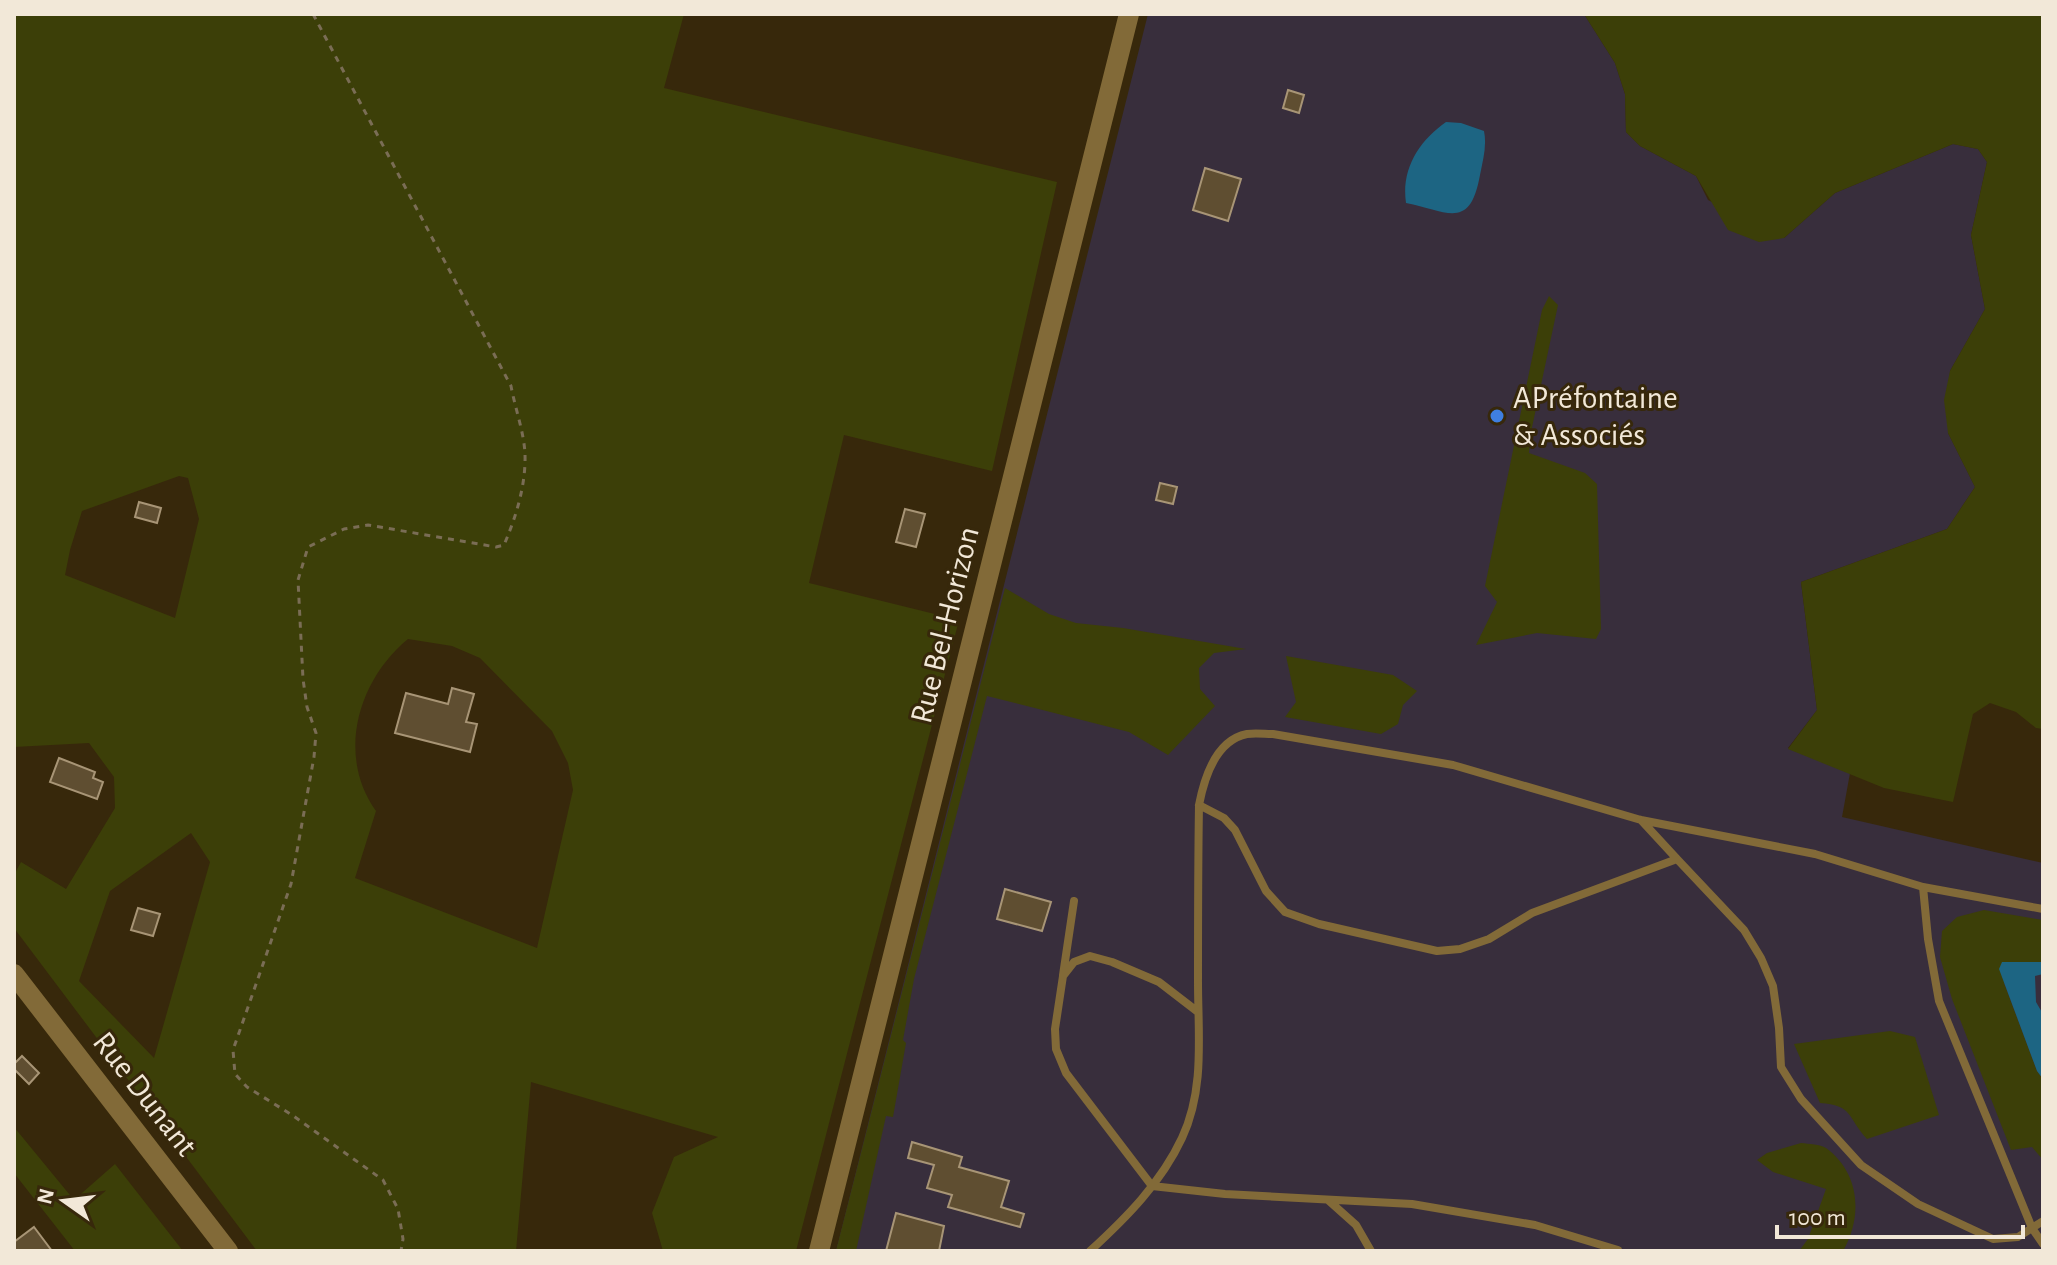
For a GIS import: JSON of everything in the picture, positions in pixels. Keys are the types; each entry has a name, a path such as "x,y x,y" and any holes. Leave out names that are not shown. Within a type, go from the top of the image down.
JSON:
{"street":[{"name":"Rue Bel-Horizon","path":"819,1251 1129,14"},
{"name":"Rue Dunant","path":"14,974 228,1251"}],"lane":[{"path":"1090,1251 1132,1211 1152,1186 1181,1138 1193,1104 1200,1052 1199,805 1204,778 1222,749 1245,734 1273,734 1453,765 1641,820 1815,854 1923,887 2043,909"},
{"path":"1199,805 1224,818 1235,830 1266,891 1285,912 1319,924 1437,951 1460,949 1489,939 1545,907 1677,859"},
{"path":"1641,820 1744,930 1773,986 1781,1067 1801,1099 1861,1165 1918,1204 1993,1239 2018,1237 2043,1221"},
{"path":"1923,887 1939,1001 2032,1228 2043,1244"},
{"path":"1074,901 1055,1029 1056,1049 1066,1073 1152,1186 1225,1194 1412,1204 1535,1225 1618,1250"},
{"path":"1063,976 1074,962 1090,956 1159,982 1198,1012"},
{"path":"1328,1200 1356,1225 1371,1251"}],"path":[{"path":"313,14 511,386 525,453 522,488 504,545 496,547 368,525 344,529 308,547 298,580 303,679 307,707 316,733 314,757 291,884 233,1050 235,1074 247,1087 383,1180 398,1209 403,1239 401,1251"}],"shaded area":[{"path":"14,14 684,14 664,88 1057,182 992,471 844,435 809,583 959,620 796,1251 663,1251 652,1213 674,1157 718,1137 531,1082 516,1251 257,1251 14,928 14,875 21,862 66,889 115,808 114,777 89,743 14,747","holes":["179,476 188,478 199,519 175,618 65,575 82,511","408,639 452,646 480,658 552,731 568,763 573,790 537,948 355,878 376,811 364,789 357,766 355,743 358,719 376,675","191,833 210,862 154,1058 79,981 110,891"]},
{"path":"1148,14 1584,14 1615,63 1625,94 1626,132 1640,146 1696,176 1708,200 1784,238 1835,193 1953,144 1978,149 1987,162 1971,235 1985,309 1950,371 1948,433 1975,487 1947,529 1801,582 1817,710 1788,748 1850,773 1842,817 2043,863 2043,1251 836,1251"},
{"path":"1584,14 2043,14 2043,729 2036,728 2016,712 1990,703 1973,714 1953,802 1884,788 1788,749 1817,710 1801,582 1947,529 1975,487 1948,433 1944,400 1950,371 1985,309 1971,235 1987,162 1978,149 1953,144 1835,193 1784,238 1759,242 1728,230 1696,176 1640,146 1626,132 1625,94 1615,63"},
{"path":"1549,296 1558,305 1529,453 1585,473 1597,484 1601,629 1596,639 1537,633 1476,645 1497,602 1485,586 1542,310"},
{"path":"1005,588 1049,614 1076,623 1246,649 1214,653 1199,668 1200,689 1215,706 1168,755 1129,732 987,696 914,979 893,1117 886,1116 856,1251 836,1251"},
{"path":"1286,656 1393,675 1417,691 1403,705 1398,724 1381,734 1285,717 1296,702"},
{"path":"1984,910 2043,920 2043,962 2003,962 2004,983 2037,1071 2043,1079 2043,1160 2032,1147 2011,1150 1952,999 1940,957 1942,931 1957,917"},
{"path":"1890,1031 1915,1037 1939,1115 1867,1139 1844,1109 1820,1103 1794,1044"},
{"path":"14,1127 74,1200 115,1164 183,1251 75,1251 14,1173"},
{"path":"1801,1143 1826,1148 1837,1158 1852,1182 1854,1224 1843,1251 1799,1251 1808,1239 1826,1189 1773,1172 1757,1160 1767,1153"}],"water":[{"path":"1446,122 1461,123 1484,131 1485,137 1476,192 1464,210 1455,213 1406,203 1409,167 1420,147"},
{"path":"2002,962 2043,962 2043,974 2035,976 2036,1002 2043,1014 2043,1079 2037,1071 1999,969"}],"building":[{"path":"1288,90 1304,95 1299,113 1283,108"},
{"path":"1205,168 1241,179 1228,221 1193,210"},
{"path":"1160,483 1177,487 1173,504 1156,500"},
{"path":"139,502 161,508 157,523 135,517"},
{"path":"905,509 925,514 916,547 896,542"},
{"path":"452,688 474,694 466,722 477,724 470,752 395,733 406,693 448,704"},
{"path":"59,758 95,772 93,778 103,782 97,799 50,782"},
{"path":"1005,889 1051,902 1042,931 997,919"},
{"path":"138,908 160,914 153,936 131,930"},
{"path":"22,1056 39,1073 29,1084 14,1069 14,1064"},
{"path":"912,1142 962,1157 959,1167 1009,1181 1001,1207 1024,1214 1020,1227 948,1207 952,1195 927,1188 934,1165 908,1158"},
{"path":"896,1213 944,1226 939,1251 886,1251"},
{"path":"34,1227 52,1251 14,1251 14,1242"}],"place":[{"name":"APréfontaine & Associés","path":"1497,416"}]}
